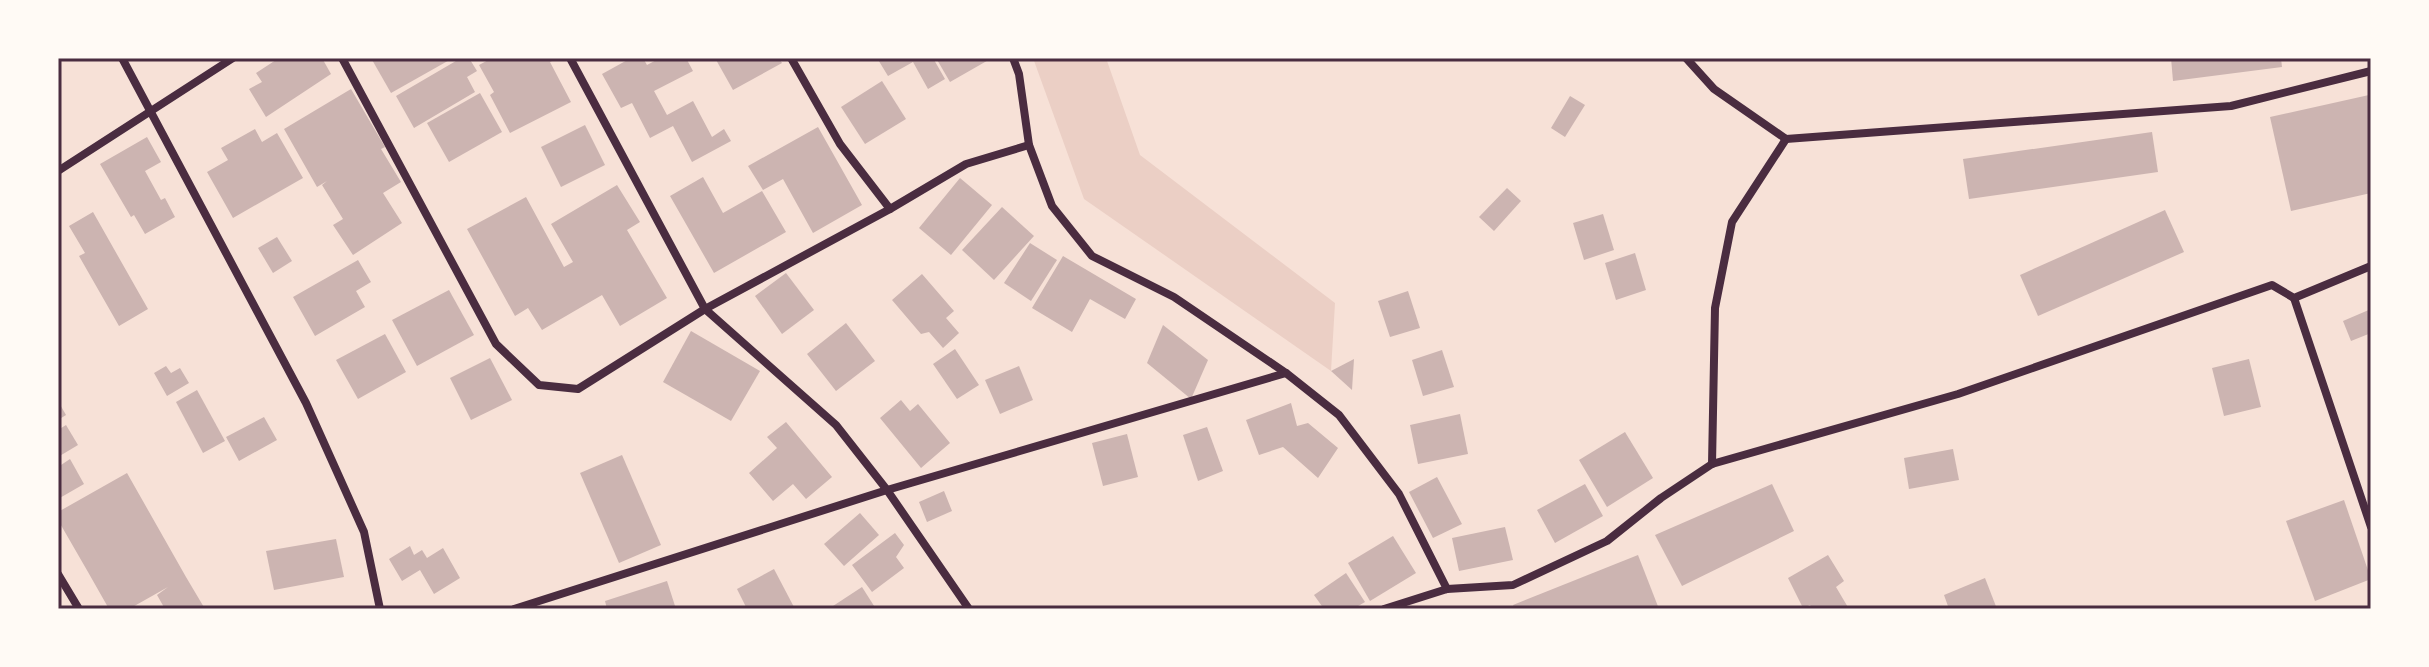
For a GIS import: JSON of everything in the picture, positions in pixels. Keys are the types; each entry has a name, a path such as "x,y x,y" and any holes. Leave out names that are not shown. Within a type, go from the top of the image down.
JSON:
{"street":[{"path":"122,58 306,403 364,532 380,609"},
{"path":"58,171 233,58"},
{"path":"342,58 496,344 539,385 578,389 705,309 890,209 966,164 1029,145"},
{"path":"570,58 705,309 836,425 887,490 969,609"},
{"path":"791,58 840,144 890,209"},
{"path":"1013,58 1019,74 1029,145 1052,206 1092,256 1174,297 1286,373 1339,415 1399,494 1447,589"},
{"path":"1686,58 1714,89 1786,139 2231,106 2371,71"},
{"path":"1712,464 1715,308 1732,222 1786,139"},
{"path":"2294,298 2371,266"},
{"path":"1384,609 1447,589 1513,585 1607,541 1661,498 1712,464 1958,394 2272,285 2294,298 2371,527"},
{"path":"514,609 887,490 1286,373"},
{"path":"58,574 79,609"}],"shaded area":[{"path":"1033,58 1106,58 1140,155 1335,303 1331,371 1084,199"}],"building":[{"path":"279,58 322,58 331,74 266,117 249,89 262,82 256,73"},
{"path":"371,58 453,58 391,93"},
{"path":"461,58 469,58 477,71 467,77 475,92 414,128 396,96"},
{"path":"492,58 558,58 550,62 571,102 510,133 490,95 494,92 479,65"},
{"path":"631,58 643,58 647,65 660,58 686,58 693,71 654,91 667,115 693,101 712,137 724,129 731,141 692,162 673,126 650,138 632,103 621,108 602,74"},
{"path":"715,58 779,58 782,63 733,90"},
{"path":"877,58 933,58 945,79 928,89 913,62 888,76"},
{"path":"936,58 992,58 950,82"},
{"path":"2171,58 2281,58 2282,67 2173,81"},
{"path":"882,81 906,119 865,144 841,107"},
{"path":"351,89 385,147 381,149 401,182 383,193 402,223 353,255 333,225 343,219 322,185 327,181 317,187 284,129"},
{"path":"480,93 502,132 449,162 427,123"},
{"path":"2369,95 2371,193 2291,211 2270,117"},
{"path":"1570,96 1585,105 1565,137 1551,128"},
{"path":"585,125 605,165 561,187 541,147"},
{"path":"818,127 862,205 813,233 783,179 763,190 748,166"},
{"path":"255,129 262,142 277,133 303,178 233,218 207,172 228,160 221,148"},
{"path":"2152,132 2158,172 1969,199 1963,159"},
{"path":"147,137 161,162 145,171 161,200 165,198 175,217 145,234 134,215 131,217 100,164"},
{"path":"703,177 723,213 762,191 786,232 714,273 670,196"},
{"path":"960,178 992,205 951,255 919,228"},
{"path":"617,185 640,222 627,230 667,298 620,326 602,295 542,330 528,308 515,316 467,229 526,197 564,267 573,262 551,224"},
{"path":"1507,188 1521,201 1494,231 1479,217"},
{"path":"1002,207 1034,236 994,280 962,250"},
{"path":"2165,210 2184,252 2038,316 2020,275"},
{"path":"93,212 148,309 119,326 79,256 85,253 69,226"},
{"path":"1603,214 1614,250 1584,260 1573,223"},
{"path":"277,237 292,261 273,273 258,248"},
{"path":"1030,243 1057,260 1031,301 1004,283"},
{"path":"1635,253 1646,290 1616,300 1605,263"},
{"path":"1063,256 1136,299 1125,319 1090,299 1072,332 1032,308"},
{"path":"358,260 371,282 356,291 365,307 315,336 293,297"},
{"path":"786,273 814,310 782,334 755,296"},
{"path":"922,274 954,311 946,318 959,333 943,348 929,332 921,334 892,300"},
{"path":"449,290 474,335 417,366 392,320"},
{"path":"1408,291 1420,328 1390,337 1378,301"},
{"path":"2371,309 2371,333 2351,341 2343,321"},
{"path":"846,323 875,361 836,391 807,354"},
{"path":"1163,325 1208,360 1191,399 1147,363"},
{"path":"691,331 760,371 731,421 663,382"},
{"path":"385,334 406,372 358,399 336,360"},
{"path":"955,349 979,385 957,399 933,364"},
{"path":"1442,350 1454,387 1423,396 1412,360"},
{"path":"490,358 512,400 471,420 450,378"},
{"path":"1354,359 1352,390 1331,371"},
{"path":"2249,359 2261,407 2224,416 2212,368"},
{"path":"166,366 171,373 180,368 189,383 167,396 154,373"},
{"path":"1019,366 1033,400 1000,414 985,380"},
{"path":"197,390 225,441 203,453 176,402"},
{"path":"901,400 910,411 918,404 950,443 921,468 880,418"},
{"path":"58,401 66,415 58,420"},
{"path":"1291,403 1297,426 1308,423 1338,448 1318,478 1283,447 1259,455 1246,420"},
{"path":"1460,414 1468,454 1418,464 1410,425"},
{"path":"264,417 277,440 239,461 226,437"},
{"path":"786,422 832,477 806,499 793,484 773,501 749,473 777,448 767,437"},
{"path":"66,425 78,445 58,457 58,430"},
{"path":"1207,427 1223,471 1198,481 1183,435"},
{"path":"1625,432 1653,478 1607,507 1579,460"},
{"path":"1127,434 1138,477 1103,486 1092,443"},
{"path":"1953,449 1959,480 1909,489 1904,458"},
{"path":"622,455 661,545 619,563 580,473"},
{"path":"70,459 84,484 58,499 58,467"},
{"path":"127,473 205,609 165,609 157,595 168,587 129,609 109,609 58,520 58,512"},
{"path":"1437,477 1462,524 1433,538 1409,492"},
{"path":"1585,484 1603,516 1555,543 1537,510"},
{"path":"1772,484 1794,531 1682,586 1655,535"},
{"path":"944,491 952,511 927,522 919,502"},
{"path":"2344,500 2371,579 2315,601 2286,521"},
{"path":"860,513 879,535 844,566 824,544"},
{"path":"1505,527 1513,560 1459,571 1452,538"},
{"path":"895,533 904,545 896,557 904,568 872,592 852,565"},
{"path":"1393,536 1416,573 1370,601 1348,563"},
{"path":"336,539 344,577 274,590 266,551"},
{"path":"410,546 414,555 422,550 427,558 443,548 460,578 434,594 420,570 402,581 389,559"},
{"path":"1638,555 1659,609 1515,609 1513,605"},
{"path":"1828,555 1844,581 1836,587 1849,609 1813,609 1810,605 1803,608 1788,578"},
{"path":"774,569 795,609 747,609 737,589"},
{"path":"1346,573 1365,602 1353,609 1324,609 1314,595"},
{"path":"1985,578 1997,609 1949,609 1944,595"},
{"path":"667,581 676,609 607,609 605,601"},
{"path":"862,587 876,609 835,609 833,606"}]}
